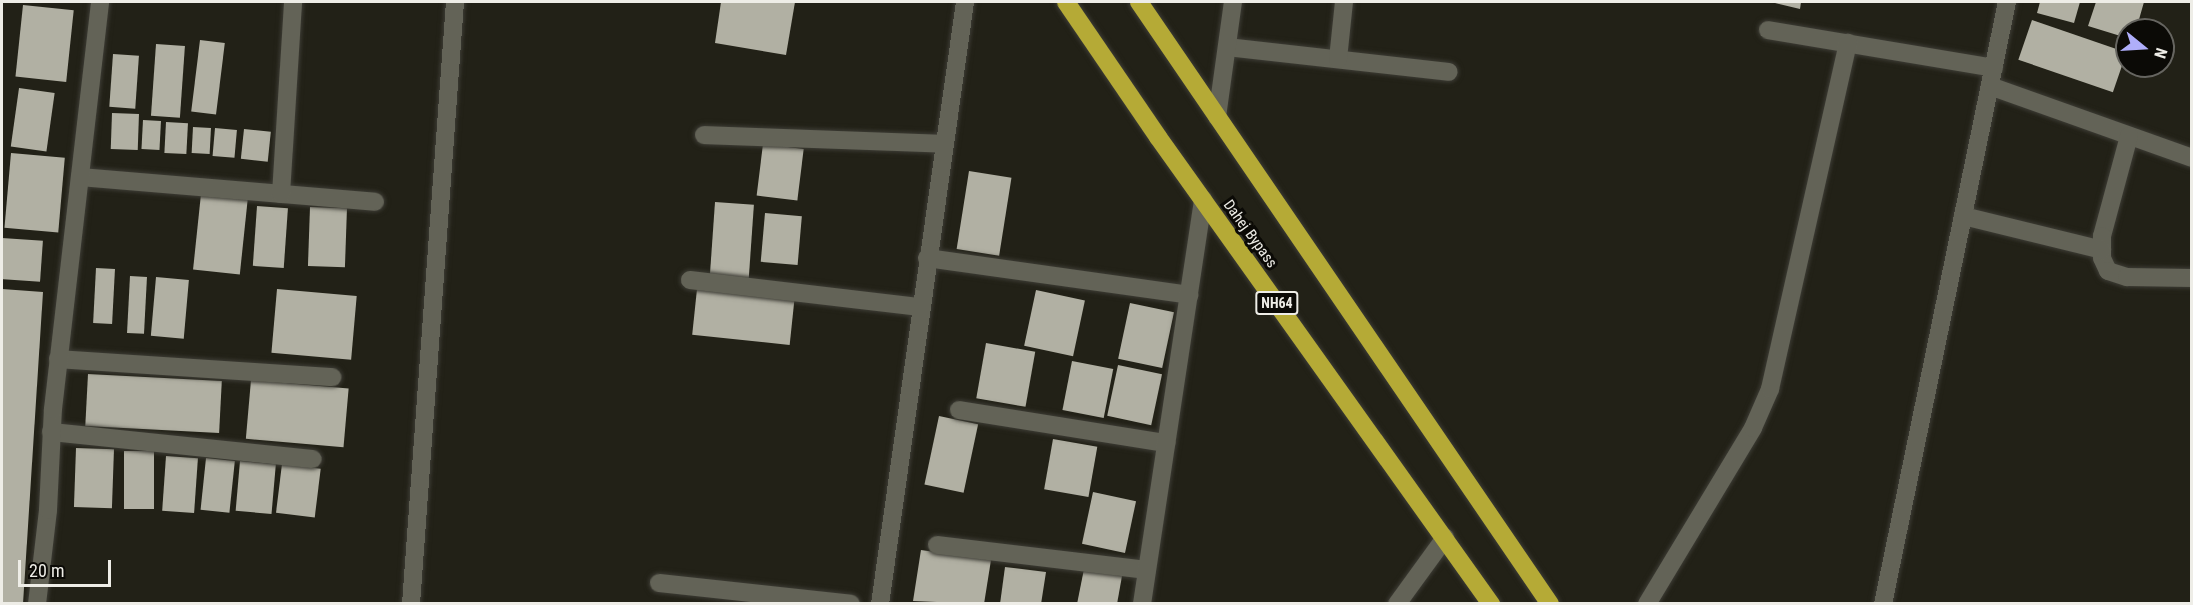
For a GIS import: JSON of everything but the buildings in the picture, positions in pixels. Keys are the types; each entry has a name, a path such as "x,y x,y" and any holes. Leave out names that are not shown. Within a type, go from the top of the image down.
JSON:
{"highway":[{"name":"Dahej Bypass","path":"1066,2 1203,200 1491,603"},
{"path":"1139,2 1550,603"}],"street":[{"path":"37,603 48,510 51,432 58,359 100,2"},
{"path":"281,194 293,2"},
{"path":"411,603 455,2"},
{"path":"880,603 965,2"},
{"path":"1218,117 1233,2"},
{"path":"1338,59 1344,2"},
{"path":"1883,603 2007,2"},
{"path":"1768,30 1848,43 1992,77 2130,136 2192,158"},
{"path":"1647,603 1753,428 1770,388 1848,43"},
{"path":"1227,47 1449,72"},
{"path":"704,135 944,144"},
{"path":"2130,136 2102,237 2102,250 2108,271 2127,277 2192,278"},
{"path":"80,177 375,201"},
{"path":"1142,603 1203,200"},
{"path":"1963,216 2102,250"},
{"path":"927,258 1189,295"},
{"path":"690,280 921,307"},
{"path":"58,359 332,377"},
{"path":"959,410 1166,443"},
{"path":"51,432 313,459"},
{"path":"1397,603 1445,538"},
{"path":"937,545 1147,570"},
{"path":"659,583 851,603"}]}
